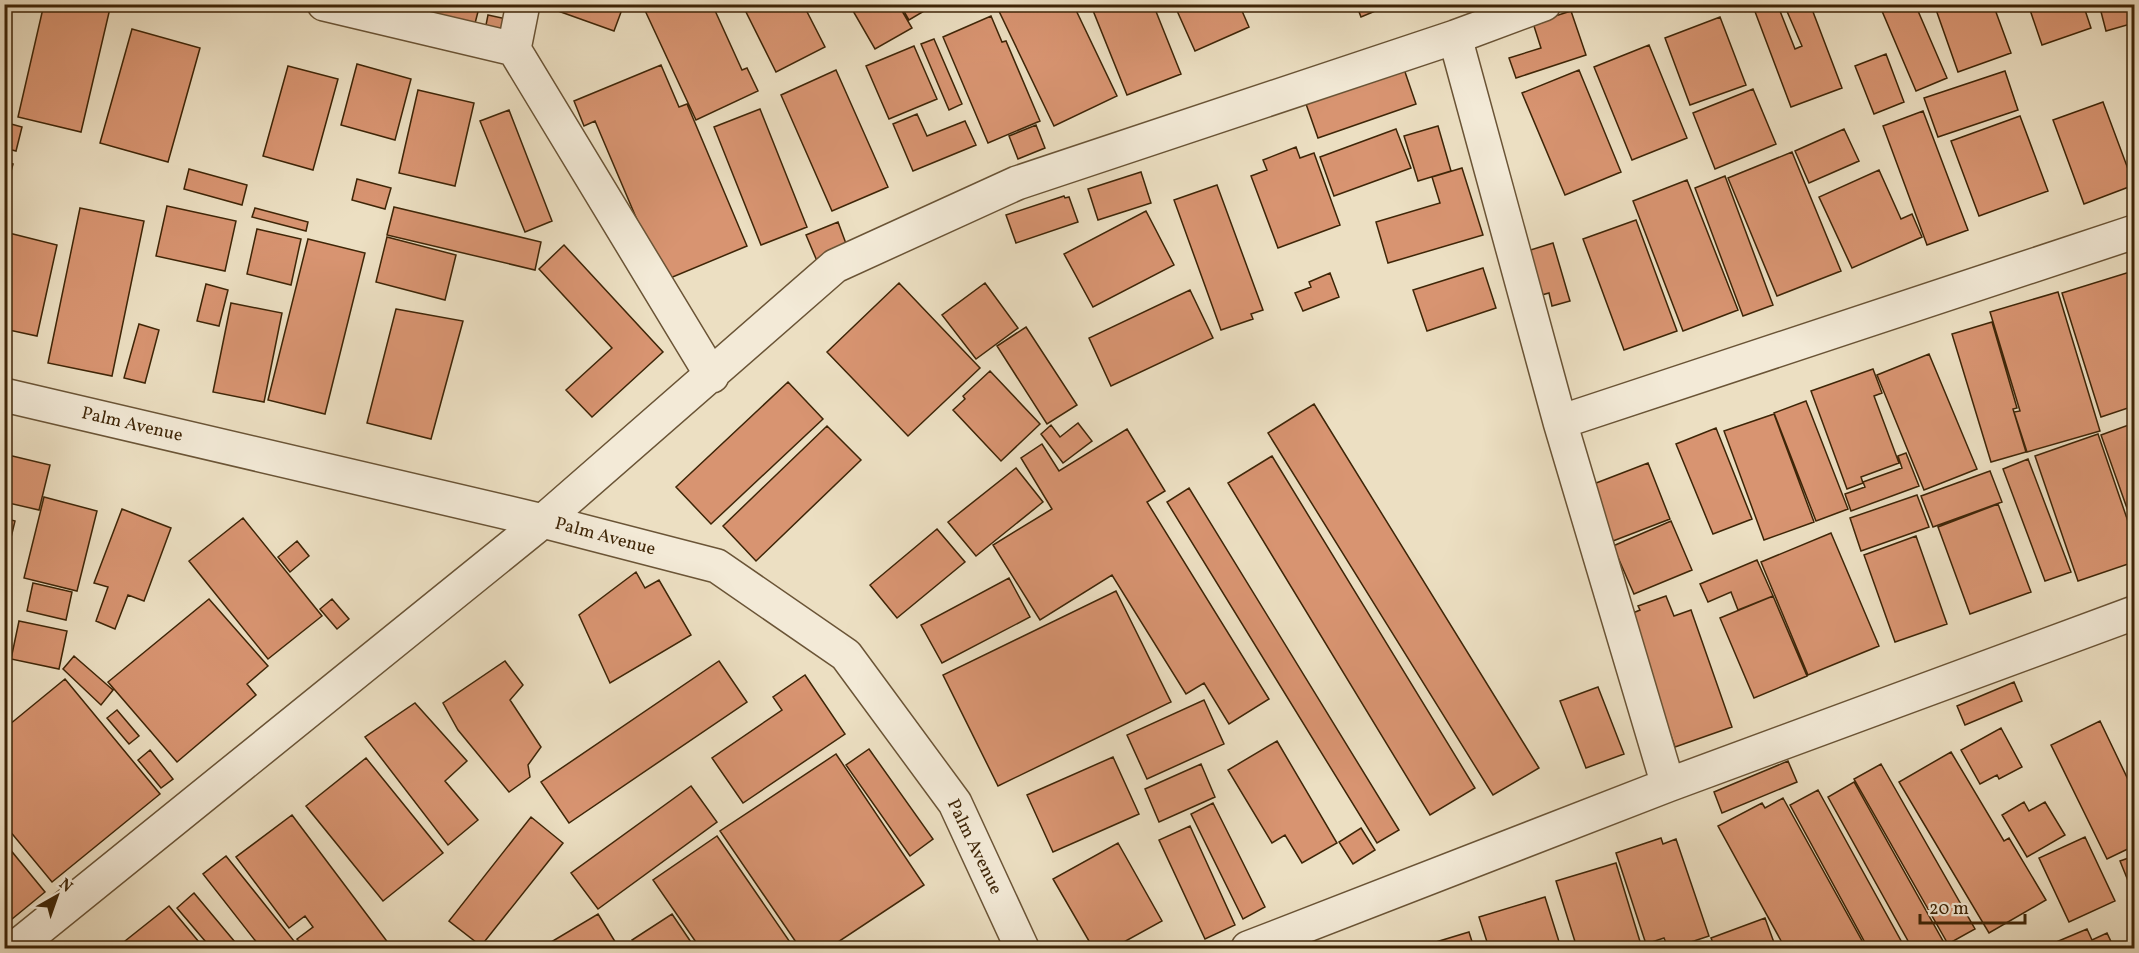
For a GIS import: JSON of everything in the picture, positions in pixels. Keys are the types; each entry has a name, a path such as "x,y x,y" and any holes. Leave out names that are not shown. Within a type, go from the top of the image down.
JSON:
{"street":[{"path":"324,4 514,49"},
{"path":"523,4 514,49 712,376"},
{"path":"15,948 543,521 712,376 835,266 1017,183 1455,37 1544,4"},
{"path":"1455,37 1560,422 1668,785"},
{"path":"1560,422 2134,232"},
{"name":"Palm Avenue","path":"4,395 543,521 717,566 846,655 955,802 1023,948"},
{"path":"1248,948 1668,785 2134,613"}],"building":[{"path":"44,4 111,4 81,132 18,117"},
{"path":"427,4 480,4 473,31 424,18"},
{"path":"560,4 624,4 614,31 558,11"},
{"path":"642,4 712,4 742,70 747,68 758,91 696,120"},
{"path":"742,4 803,4 825,47 776,72"},
{"path":"849,4 898,4 912,28 875,49"},
{"path":"900,4 936,4 909,20"},
{"path":"1002,4 1073,4 1117,96 1054,126 997,7"},
{"path":"1100,4 1153,4 1181,74 1127,95 1092,8"},
{"path":"1174,4 1239,4 1249,27 1195,51"},
{"path":"1356,4 1392,4 1361,17"},
{"path":"1766,4 1810,4 1842,88 1791,107 1754,9","holes":["1786,9 1802,46 1795,49 1780,11"]},
{"path":"1879,4 1915,4 1947,78 1916,91"},
{"path":"1934,4 1993,4 2011,53 1958,72"},
{"path":"2028,4 2083,4 2091,28 2042,45"},
{"path":"2099,4 2134,4 2134,23 2106,31"},
{"path":"1571,11 1586,55 1516,78 1509,58 1541,48 1533,23"},
{"path":"488,15 511,20 507,40 484,35"},
{"path":"991,16 1002,42 1006,41 1040,121 988,143 943,37"},
{"path":"1720,17 1746,85 1690,105 1665,38"},
{"path":"132,29 200,48 168,162 100,143"},
{"path":"934,39 962,104 949,110 921,44"},
{"path":"1649,45 1687,138 1632,160 1594,67"},
{"path":"914,46 937,99 889,119 866,66"},
{"path":"1886,54 1904,102 1874,114 1855,66"},
{"path":"357,64 411,79 395,140 341,125"},
{"path":"661,65 679,107 687,104 747,246 663,281 595,121 584,126 574,101"},
{"path":"288,66 338,79 313,170 263,156"},
{"path":"1404,69 1416,104 1318,138 1306,104"},
{"path":"836,70 888,187 832,211 781,95"},
{"path":"1579,70 1621,172 1565,195 1522,93"},
{"path":"2005,71 2018,110 1938,137 1924,98"},
{"path":"1753,89 1776,144 1715,169 1693,113"},
{"path":"418,90 474,103 455,186 399,173"},
{"path":"2103,102 2134,185 2084,204 2053,120"},
{"path":"760,109 807,227 761,245 714,127"},
{"path":"509,110 552,221 525,232 480,121"},
{"path":"1923,111 1968,230 1927,245 1883,126"},
{"path":"917,114 927,136 965,121 976,145 913,171 893,124"},
{"path":"2020,116 2048,191 1979,216 1951,141"},
{"path":"4,122 22,127 16,151 4,148"},
{"path":"1036,125 1045,148 1018,159 1009,136"},
{"path":"1438,126 1451,171 1418,181 1404,136"},
{"path":"1396,129 1411,168 1334,196 1320,157"},
{"path":"1844,129 1859,161 1809,183 1795,151"},
{"path":"1296,147 1300,158 1314,153 1340,225 1278,248 1251,176 1267,170 1263,160"},
{"path":"1792,152 1841,271 1777,296 1728,178"},
{"path":"4,161 13,164 4,197"},
{"path":"1462,168 1483,235 1388,263 1376,222 1440,203 1432,177"},
{"path":"189,169 247,185 242,205 184,189"},
{"path":"1879,170 1901,219 1912,214 1922,237 1852,268 1819,197"},
{"path":"1141,172 1151,203 1098,220 1088,189"},
{"path":"1725,176 1773,305 1743,316 1695,188"},
{"path":"357,179 391,188 385,209 352,200"},
{"path":"1687,180 1738,310 1683,331 1633,201"},
{"path":"1217,185 1263,310 1251,314 1253,319 1221,330 1174,200"},
{"path":"1064,196 1069,197 1078,222 1016,243 1006,215"},
{"path":"167,206 236,221 225,271 156,256"},
{"path":"394,207 541,242 535,270 387,235"},
{"path":"80,208 144,221 112,376 48,363"},
{"path":"255,208 308,222 306,231 252,217"},
{"path":"1146,211 1174,265 1093,307 1064,254"},
{"path":"1636,220 1677,331 1624,350 1583,239"},
{"path":"838,222 848,249 817,261 806,235"},
{"path":"257,229 301,239 291,285 247,274"},
{"path":"5,232 57,245 37,336 4,329"},
{"path":"387,237 456,255 445,300 376,282"},
{"path":"308,239 365,253 325,414 268,400"},
{"path":"1553,243 1570,301 1552,306 1549,293 1538,296 1524,252"},
{"path":"564,245 663,352 592,417 566,390 612,348 539,269"},
{"path":"1483,268 1496,308 1427,331 1413,290"},
{"path":"2133,271 2134,406 2101,417 2062,293"},
{"path":"1330,273 1339,297 1303,311 1295,293 1311,287 1309,282"},
{"path":"899,283 980,368 908,436 827,352"},
{"path":"985,283 1018,328 976,359 942,315"},
{"path":"206,284 228,290 219,326 197,321"},
{"path":"1190,290 1213,338 1111,386 1089,338"},
{"path":"2058,292 2100,431 2027,452 2014,412 2020,411 1990,312"},
{"path":"231,303 282,313 264,402 213,392"},
{"path":"396,309 463,321 431,439 367,423"},
{"path":"1992,322 2017,408 2013,409 2026,452 1991,462 1952,334"},
{"path":"139,324 159,330 145,383 124,378"},
{"path":"1026,327 1077,405 1047,424 997,346"},
{"path":"1929,354 1977,469 1924,490 1877,375"},
{"path":"1873,369 1882,393 1874,396 1899,463 1861,477 1863,483 1847,489 1811,391"},
{"path":"990,371 1040,424 1001,461 953,410 965,399 963,396"},
{"path":"788,382 823,419 711,524 676,487"},
{"path":"1806,401 1848,509 1816,521 1774,413"},
{"path":"1314,404 1539,768 1493,795 1268,433"},
{"path":"1774,414 1814,522 1764,540 1724,431"},
{"path":"1078,423 1092,441 1063,463 1041,434 1051,425 1060,437"},
{"path":"2134,423 2134,528 2101,435"},
{"path":"827,426 861,460 756,561 723,526"},
{"path":"1716,428 1752,519 1713,534 1676,444"},
{"path":"1127,429 1165,491 1147,502 1269,699 1229,724 1204,683 1186,694 1112,575 1040,620 993,545 1052,509 1021,458 1042,444 1059,471"},
{"path":"2098,434 2134,539 2134,562 2078,581 2035,456"},
{"path":"1906,453 1919,486 1851,511 1845,494 1865,487 1863,482 1902,468 1898,456"},
{"path":"4,454 50,465 39,510 4,502"},
{"path":"1272,456 1475,788 1430,815 1228,483"},
{"path":"2028,459 2071,572 2045,581 2003,469"},
{"path":"1648,463 1670,519 1613,541 1591,485"},
{"path":"1016,468 1043,502 976,556 948,522"},
{"path":"1990,471 2002,502 1933,527 1921,496"},
{"path":"1189,488 1399,830 1377,843 1167,502"},
{"path":"1917,495 1929,527 1861,551 1850,518"},
{"path":"44,497 97,511 77,591 24,578"},
{"path":"1998,504 2031,592 1970,614 1938,527"},
{"path":"122,509 171,528 144,601 128,595 115,629 96,621 108,587 94,583"},
{"path":"4,518 15,521 4,566"},
{"path":"243,518 322,616 268,659 189,561"},
{"path":"1671,521 1692,570 1634,594 1613,546"},
{"path":"937,529 965,562 897,618 870,585"},
{"path":"1831,533 1879,646 1808,675 1761,562"},
{"path":"1916,536 1947,624 1895,642 1864,555"},
{"path":"297,541 309,556 290,572 278,557"},
{"path":"1757,560 1773,596 1738,610 1731,592 1708,602 1700,584"},
{"path":"636,572 645,588 659,580 691,635 610,683 579,615"},
{"path":"1009,578 1030,617 942,663 921,625"},
{"path":"33,583 72,592 66,620 27,611"},
{"path":"1116,591 1171,702 998,786 943,675"},
{"path":"1666,596 1674,616 1691,610 1732,727 1675,747 1628,615 1640,610 1638,606"},
{"path":"1773,596 1807,676 1754,698 1720,618"},
{"path":"209,599 268,666 247,684 256,695 177,762 108,682"},
{"path":"332,599 349,619 337,629 320,609"},
{"path":"19,621 67,631 59,669 11,659"},
{"path":"74,656 113,690 101,705 63,669"},
{"path":"505,661 523,685 510,700 541,747 528,765 530,777 509,792 458,730 443,703"},
{"path":"719,661 747,702 569,823 541,782"},
{"path":"805,675 845,734 743,803 712,758 782,710 773,697"},
{"path":"65,679 160,794 52,882 4,824 4,729"},
{"path":"2014,682 2022,701 1965,725 1957,706"},
{"path":"1598,687 1624,754 1586,768 1560,701"},
{"path":"1204,700 1224,744 1147,779 1127,735"},
{"path":"415,703 467,761 445,781 478,820 448,845 365,737"},
{"path":"117,710 139,736 129,744 107,718"},
{"path":"2100,721 2134,792 2134,846 2107,859 2051,745"},
{"path":"2001,728 2022,767 1999,779 1997,775 1980,784 1961,750"},
{"path":"1277,741 1337,843 1302,863 1285,835 1272,843 1228,770"},
{"path":"869,749 933,839 910,856 846,765"},
{"path":"150,750 173,779 161,788 138,760"},
{"path":"1951,752 2004,841 2009,838 2046,900 1989,933 1899,782"},
{"path":"836,754 924,885 829,948 800,948 720,831"},
{"path":"1113,757 1139,814 1053,852 1027,795"},
{"path":"366,758 443,853 383,901 306,806"},
{"path":"1788,761 1797,782 1722,813 1714,792"},
{"path":"1201,764 1215,797 1159,822 1145,789"},
{"path":"1881,764 1975,929 1948,944 1854,779"},
{"path":"1854,782 1943,941 1929,948 1912,948 1828,797"},
{"path":"691,786 717,822 598,909 571,873"},
{"path":"1818,790 1905,948 1868,948 1790,805"},
{"path":"1783,798 1866,948 1785,948 1718,826 1762,803 1765,808"},
{"path":"2024,802 2029,811 2045,802 2065,835 2027,857 2002,815"},
{"path":"1213,803 1265,907 1243,919 1191,814"},
{"path":"292,815 392,948 305,948 297,939 313,927 305,916 289,928 236,857"},
{"path":"531,817 563,843 481,946 449,921"},
{"path":"1190,826 1235,925 1205,939 1159,840"},
{"path":"1361,828 1375,850 1353,864 1339,842"},
{"path":"717,836 794,948 700,948 653,880"},
{"path":"2085,837 2115,901 2069,922 2039,858"},
{"path":"1661,838 1663,844 1676,839 1709,936 1673,948 1668,948 1664,938 1646,944 1616,853"},
{"path":"4,842 45,892 12,919 4,910"},
{"path":"1118,843 1162,921 1113,948 1093,948 1053,879"},
{"path":"226,856 294,941 285,948 261,948 203,874"},
{"path":"2134,856 2134,893 2133,893 2120,861"},
{"path":"1616,863 1642,948 1577,948 1556,881"},
{"path":"194,893 240,948 211,948 177,908"},
{"path":"1545,897 1561,948 1489,948 1479,917"},
{"path":"169,906 204,948 123,948 120,945"},
{"path":"598,914 619,948 548,948 546,945"},
{"path":"672,914 695,948 638,948 632,940"},
{"path":"1765,918 1776,948 1715,948 1711,938"},
{"path":"2087,929 2092,940 2107,933 2114,948 2042,948"},
{"path":"1469,932 1474,948 1416,948"}]}
